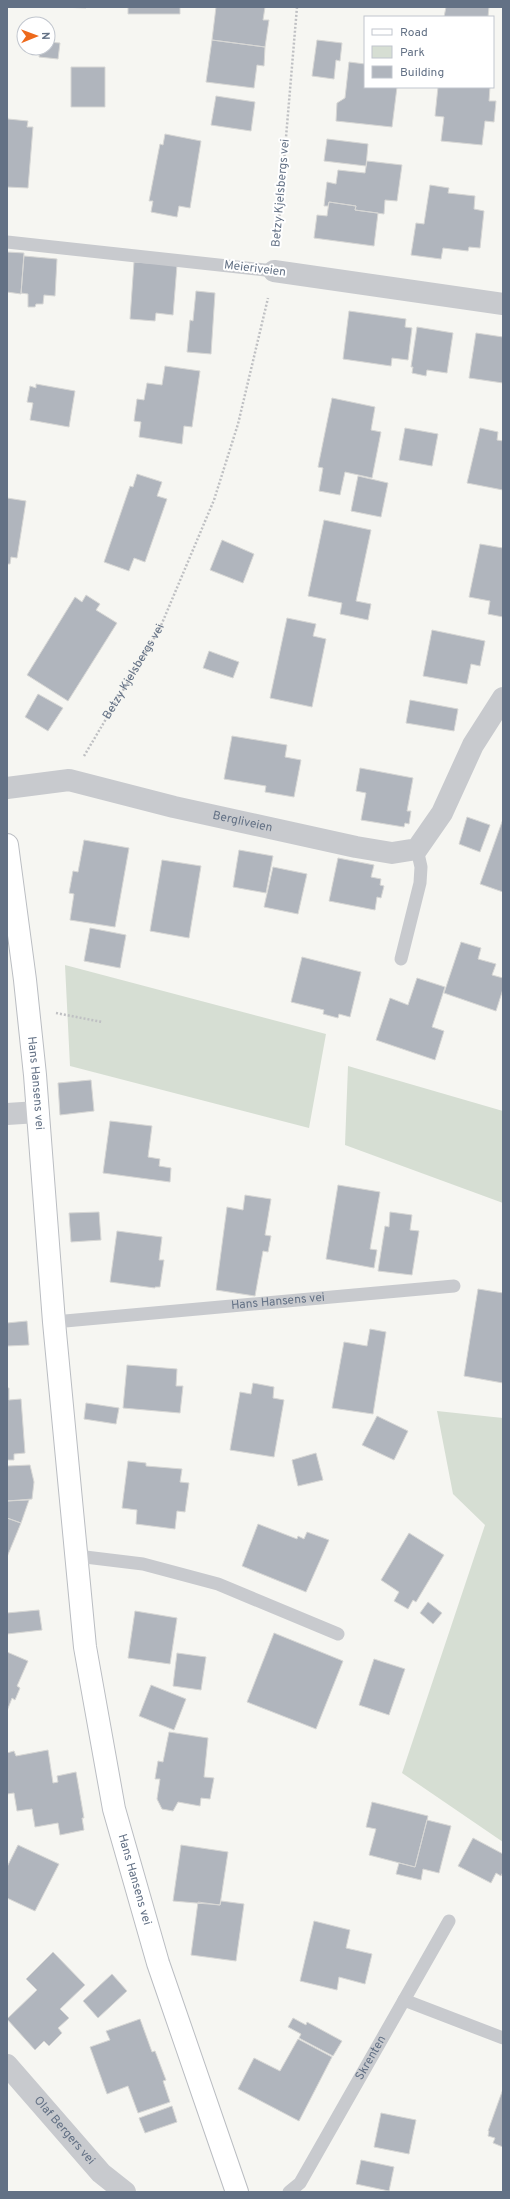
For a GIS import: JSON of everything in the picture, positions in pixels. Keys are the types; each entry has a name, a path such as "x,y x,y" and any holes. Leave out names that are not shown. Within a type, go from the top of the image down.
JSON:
{"main road":[{"name":"Hans Hansens vei","path":"7,845 28,1013 38,1112 54,1322 86,1647 114,1808 158,1963 237,2192"}],"street":[{"name":"Meieriveien","path":"274,271 503,304"},
{"path":"417,848 442,813 473,745 503,698"},
{"path":"7,788 69,780"},
{"name":"Bergliveien","path":"69,780 174,807 356,847 392,853 417,848"},
{"path":"7,1114 38,1112"},
{"name":"Olaf Bergers vei","path":"7,2065 101,2173 125,2192"}],"lane":[{"name":"Meieriveien","path":"7,242 274,271"},
{"path":"401,959 420,883 421,867 417,848"},
{"name":"Hans Hansens vei","path":"54,1322 454,1286"},
{"path":"77,1556 143,1564 199,1578 251,1596 338,1634"},
{"name":"Skrenten","path":"289,2192 300,2182 448,1921"},
{"path":"404,2000 503,2038"}],"path":[{"name":"Betzy Kjelsbergs vei","path":"69,780 160,628 214,500 238,424 274,271 297,7"},
{"path":"28,1013 47,1011 102,1022"}],"green space":[{"path":"65,965 326,1034 309,1128 70,1066"},
{"path":"348,1066 503,1111 503,1203 345,1145"},
{"path":"437,1411 503,1418 503,1842 402,1773 485,1525 453,1494"}],"building":[{"path":"60,7 86,7 86,8"},
{"path":"128,7 180,7 180,14 128,14"},
{"path":"216,7 265,7 263,20 269,20 265,47 212,40"},
{"path":"446,7 489,7 488,16 444,16"},
{"path":"212,40 265,47 264,66 257,65 254,88 206,82"},
{"path":"317,40 342,43 340,61 336,60 334,79 312,76"},
{"path":"56,43 60,43 58,59 39,57 56,56"},
{"path":"349,62 364,64 364,88 397,88 392,127 336,121 337,103 345,98"},
{"path":"71,67 105,67 105,107 71,107"},
{"path":"438,88 490,88 489,101 496,101 494,122 485,121 482,145 441,141 444,117 435,116"},
{"path":"216,96 255,102 251,131 211,125"},
{"path":"7,115 8,119 28,121 27,127 33,127 28,188 7,187"},
{"path":"165,134 201,141 190,208 179,206 177,217 151,212 153,201 149,201 160,144 163,145"},
{"path":"327,139 368,144 366,166 324,161"},
{"path":"367,161 402,165 397,201 385,200 384,214 355,210 356,206 329,202 328,206 324,206 327,182 336,184 338,170 365,173"},
{"path":"430,185 449,188 448,193 475,196 474,209 484,211 480,248 469,247 468,251 443,248 441,259 411,255 416,223 424,224"},
{"path":"329,202 356,206 355,210 378,213 374,246 314,238 317,215 327,216"},
{"path":"7,252 24,253 21,294 7,292"},
{"path":"24,256 57,259 55,296 44,295 43,304 36,304 35,307 28,307 28,294 21,293"},
{"path":"134,262 177,265 173,315 156,313 155,321 130,319"},
{"path":"196,291 215,293 211,354 187,352 190,320 193,321"},
{"path":"349,311 406,319 405,327 412,328 408,360 392,358 391,366 343,359"},
{"path":"417,327 453,333 447,373 427,370 426,376 412,373 413,367 411,367"},
{"path":"476,333 503,337 503,383 469,378"},
{"path":"165,366 200,371 192,427 184,426 182,444 139,437 141,422 134,421 137,399 144,400 147,383 162,385"},
{"path":"36,384 75,391 69,427 30,420 33,403 27,402 30,386 36,388"},
{"path":"332,398 375,407 371,430 381,432 372,478 345,472 340,495 319,491 323,468 318,467"},
{"path":"405,428 438,434 432,466 399,460"},
{"path":"480,428 498,432 497,440 503,441 503,490 467,483"},
{"path":"137,474 162,482 157,496 167,499 145,562 134,558 129,571 104,562 130,486 133,487"},
{"path":"358,476 388,483 381,517 351,511"},
{"path":"7,498 26,501 17,558 11,557 10,564 7,564"},
{"path":"324,520 371,530 356,601 371,604 368,620 340,614 342,603 308,596"},
{"path":"222,540 254,554 243,583 210,570"},
{"path":"480,544 503,548 503,617 488,614 490,601 469,597"},
{"path":"86,595 100,604 96,610 117,623 68,701 27,675 75,597 82,602"},
{"path":"287,618 316,624 313,636 326,639 312,707 270,698"},
{"path":"432,630 485,641 480,666 471,664 467,684 423,676"},
{"path":"209,651 239,662 233,678 203,668"},
{"path":"38,694 63,708 48,731 25,717"},
{"path":"410,700 458,709 454,731 406,723"},
{"path":"232,736 287,745 285,757 301,760 294,797 265,792 266,786 224,779"},
{"path":"360,768 413,778 407,811 411,811 409,824 405,823 404,827 361,820 366,793 356,791"},
{"path":"467,817 490,825 480,852 459,844"},
{"path":"503,819 503,892 480,884"},
{"path":"84,840 129,848 115,927 70,920 74,894 69,893 73,871 78,872"},
{"path":"239,850 273,856 266,893 233,887"},
{"path":"338,858 374,865 371,877 381,879 380,885 384,886 381,898 377,897 375,910 329,901"},
{"path":"162,860 201,866 189,938 150,931"},
{"path":"273,867 307,874 298,914 264,907"},
{"path":"90,928 126,935 120,968 84,961"},
{"path":"461,942 481,948 478,959 496,964 492,975 503,978 503,989 496,1011 444,993"},
{"path":"302,957 361,972 350,1017 339,1014 338,1018 323,1014 324,1010 291,1002"},
{"path":"417,978 445,987 432,1027 444,1031 435,1060 376,1040 390,998 408,1005"},
{"path":"91,1080 94,1111 60,1115 58,1083"},
{"path":"110,1121 152,1126 148,1157 160,1159 159,1166 171,1168 170,1182 103,1173"},
{"path":"338,1185 380,1192 370,1249 377,1250 374,1268 326,1259"},
{"path":"245,1195 271,1199 265,1235 271,1236 268,1252 263,1251 255,1296 216,1290 227,1207 243,1210"},
{"path":"99,1212 101,1240 71,1242 69,1213"},
{"path":"390,1212 412,1215 410,1230 419,1231 412,1275 378,1271 385,1226 389,1227"},
{"path":"117,1231 162,1237 159,1260 164,1260 160,1287 155,1288 110,1282"},
{"path":"478,1289 503,1293 503,1383 464,1376"},
{"path":"27,1321 29,1345 7,1346 7,1323"},
{"path":"370,1329 386,1332 373,1414 332,1408 344,1342 367,1346"},
{"path":"127,1365 177,1369 176,1386 183,1386 180,1413 123,1408"},
{"path":"253,1383 274,1387 273,1398 284,1400 274,1457 230,1450 240,1392 251,1394"},
{"path":"7,1388 9,1388 9,1400 21,1399 25,1453 14,1454 14,1460 7,1460"},
{"path":"86,1403 119,1408 116,1424 84,1419"},
{"path":"377,1416 408,1431 394,1460 362,1445"},
{"path":"316,1453 323,1480 298,1486 292,1460"},
{"path":"128,1461 146,1463 146,1466 182,1469 180,1482 189,1483 185,1512 177,1511 175,1529 136,1524 137,1510 122,1508"},
{"path":"30,1465 34,1482 32,1499 7,1501 7,1466"},
{"path":"29,1500 21,1523 7,1518 7,1501"},
{"path":"7,1518 21,1523 7,1557"},
{"path":"258,1524 297,1539 298,1536 304,1539 307,1532 329,1540 306,1592 242,1566"},
{"path":"409,1533 444,1555 416,1602 413,1600 408,1609 394,1601 399,1592 381,1580"},
{"path":"428,1602 442,1613 433,1624 420,1613"},
{"path":"39,1610 42,1630 7,1634 7,1613"},
{"path":"135,1611 177,1618 170,1664 128,1658"},
{"path":"274,1633 343,1661 316,1729 247,1702"},
{"path":"7,1652 28,1661 17,1686 20,1688 15,1700 12,1698 7,1711"},
{"path":"177,1653 206,1657 201,1690 173,1686"},
{"path":"374,1659 405,1669 389,1715 359,1705"},
{"path":"151,1685 186,1699 174,1730 139,1716"},
{"path":"169,1732 208,1738 204,1777 214,1778 210,1799 201,1798 200,1806 178,1802 173,1811 162,1809 157,1799 160,1779 155,1779 158,1761 163,1762"},
{"path":"48,1750 53,1783 58,1782 57,1776 76,1772 84,1818 82,1818 84,1830 60,1835 58,1823 35,1827 32,1809 17,1811 14,1793 7,1794 7,1753 14,1751 16,1756"},
{"path":"372,1802 428,1816 415,1867 369,1855 376,1829 366,1827"},
{"path":"427,1820 451,1826 439,1873 423,1869 421,1880 396,1874 399,1863 415,1867"},
{"path":"473,1838 503,1854 503,1872 501,1876 496,1873 491,1883 458,1866"},
{"path":"18,1845 59,1864 35,1911 7,1898 7,1867"},
{"path":"181,1845 228,1852 220,1905 173,1901"},
{"path":"221,1901 244,1904 236,1961 191,1955 198,1902 220,1905"},
{"path":"314,1921 350,1930 346,1948 372,1954 365,1984 339,1977 337,1990 300,1981"},
{"path":"53,1952 85,1985 60,2009 69,2018 58,2028 62,2033 49,2046 44,2041 35,2050 7,2019 37,1990 26,1979"},
{"path":"112,1974 127,1991 98,2018 83,2001"},
{"path":"293,2018 306,2025 307,2022 342,2041 333,2056 299,2038 301,2034 288,2027"},
{"path":"140,2019 152,2052 155,2051 166,2080 163,2081 170,2102 138,2113 128,2086 107,2094 90,2047 110,2040 106,2031"},
{"path":"298,2039 332,2057 299,2121 238,2089 254,2058 280,2071"},
{"path":"503,2089 503,2147 493,2143 495,2138 488,2136 488,2131"},
{"path":"172,2106 177,2122 145,2133 139,2118"},
{"path":"381,2113 416,2120 409,2154 374,2147"},
{"path":"361,2160 394,2167 389,2191 356,2184"}]}
